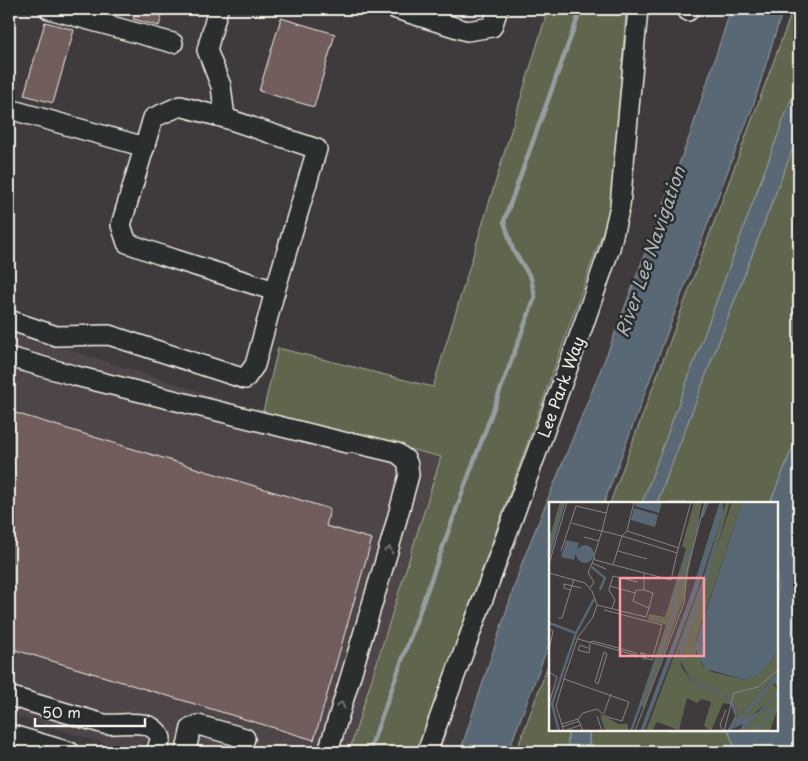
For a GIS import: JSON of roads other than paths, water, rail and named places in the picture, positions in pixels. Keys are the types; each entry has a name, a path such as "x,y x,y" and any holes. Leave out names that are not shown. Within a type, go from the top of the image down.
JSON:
{"street":[{"path":"49,9 174,43"},
{"path":"218,9 207,50 221,86 225,118"},
{"path":"396,9 467,31 492,28 498,9"},
{"name":"Lee Park Way","path":"427,752 610,248 620,206 638,9"},
{"path":"9,320 56,336 108,335 245,379 255,365 317,149 225,118 180,106 153,118 121,225 127,243 275,291"},
{"path":"9,109 145,147"},
{"path":"9,357 86,379 347,443 355,443 397,453 406,460 409,475 393,535 328,752"},
{"path":"9,696 104,724 138,723 150,726 158,731 161,738 156,752"},
{"path":"188,752 186,746 191,728 198,725 245,738 240,752"},
{"path":"9,734 70,752"}],"water":[{"name":"River Lee Navigation","path":"731,9 783,9 753,106 604,502 549,502 549,644 508,752 460,752 523,560 607,354 691,132"},
{"path":"799,78 799,132 657,502 642,502"},
{"path":"799,432 799,752 737,752 728,731 778,731 778,502 770,502"},
{"path":"568,731 589,731 589,752 568,752"}],"waterway":[{"path":"369,752 535,297 531,278 513,250 504,221 581,9"}]}
